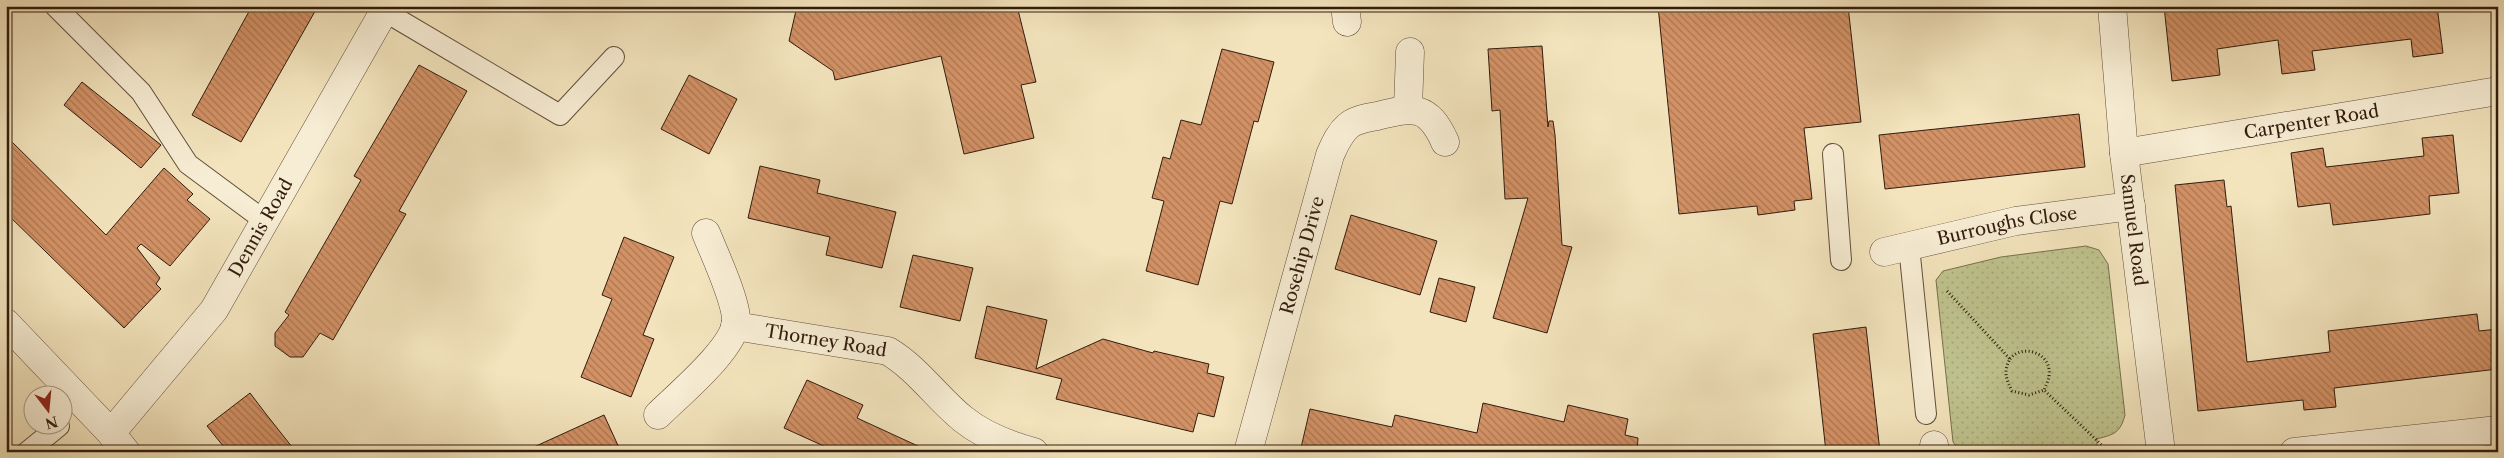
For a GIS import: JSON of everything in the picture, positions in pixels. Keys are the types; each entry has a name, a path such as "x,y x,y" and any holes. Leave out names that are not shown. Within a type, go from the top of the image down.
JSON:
{"street":[{"name":"Samuel Road","path":"2112,6 2124,153 2161,452"},
{"name":"Dennis Road","path":"118,442 214,310 385,9"},
{"path":"1410,52 1408,108 1423,113 1437,124 1446,142"},
{"name":"Carpenter Road","path":"2124,153 2498,91"},
{"name":"Rosehip Drive","path":"1248,452 1333,148 1339,134 1350,124 1408,108"},
{"name":"Burroughs Close","path":"1901,250 2016,221 2131,206"},
{"path":"658,414 724,348 733,335 736,320 733,304 706,233"},
{"path":"6,323 118,442"},
{"name":"Thorney Road","path":"735,326 888,351 906,362 963,419 978,429 1014,446 1034,452"},
{"path":"2294,452 2498,430"}],"lane":[{"path":"55,6 141,92 188,164 265,221"},
{"path":"385,9 560,115 614,58"},
{"path":"1833,154 1841,260"},
{"path":"1901,250 1926,414"},
{"path":"72,414 84,405"},
{"path":"27,452 47,436"}],"path":[{"path":"1901,250 2010,359"},
{"path":"2027,351 2039,354 2047,362 2050,374 2044,390 2029,396 2012,391 2005,374 2005,368 2014,355 2027,351"},
{"path":"2044,390 2110,452"}],"green space":[{"path":"2086,246 2099,250 2108,264 2125,415 2121,426 2116,432 2097,439 2097,447 2055,452 1961,452 1953,442 1936,280 1943,271 2001,257"}],"building":[{"path":"252,6 318,6 241,142 192,115"},
{"path":"797,6 1017,6 1036,82 1021,85 1034,138 964,154 941,56 835,80 833,71 789,41"},
{"path":"1658,6 1848,6 1861,122 1804,128 1812,199 1794,201 1795,210 1758,215 1757,206 1679,214"},
{"path":"2164,6 2437,6 2443,53 2413,57 2411,39 2312,51 2315,70 2282,74 2278,40 2217,49 2220,75 2172,81"},
{"path":"1542,46 1548,127 1549,121 1553,121 1555,135 1562,245 1572,247 1547,333 1493,318 1528,198 1505,199 1500,110 1492,111 1488,49"},
{"path":"1222,49 1274,62 1258,122 1254,121 1232,204 1220,201 1198,285 1146,271 1164,201 1152,198 1163,157 1170,159 1181,120 1201,125"},
{"path":"419,65 467,91 399,211 406,214 333,340 320,333 303,357 290,357 275,346 275,333 289,315 285,312 361,180 354,176"},
{"path":"689,75 737,99 709,154 661,129"},
{"path":"82,82 161,145 141,168 64,105"},
{"path":"2079,114 2085,167 1885,189 1879,135"},
{"path":"2453,135 2459,193 2429,196 2430,214 2333,225 2330,203 2298,207 2291,153 2323,148 2326,167 2424,156 2422,138"},
{"path":"6,136 106,235 164,168 193,194 187,200 210,219 170,266 141,244 137,248 160,278 156,284 161,289 124,328 6,213"},
{"path":"760,166 820,180 817,193 896,212 882,268 826,255 830,237 748,218"},
{"path":"2224,180 2227,207 2231,206 2247,362 2330,352 2328,331 2477,314 2479,331 2498,329 2498,369 2334,388 2336,407 2304,410 2303,400 2198,411 2175,185"},
{"path":"1351,215 1437,241 1420,295 1335,269"},
{"path":"624,237 674,257 643,335 654,339 631,397 581,377 612,299 602,295"},
{"path":"913,255 973,268 960,321 900,307"},
{"path":"1439,278 1475,287 1466,322 1430,312"},
{"path":"987,306 1047,320 1036,369 1103,339 1153,353 1154,351 1209,364 1207,373 1224,377 1214,417 1198,413 1193,432 1056,399 1062,379 975,358"},
{"path":"1866,327 1880,452 1826,452 1813,334"},
{"path":"807,380 863,405 857,418 931,452 837,452 784,428"},
{"path":"250,393 296,452 228,452 207,426"},
{"path":"1483,403 1564,422 1568,405 1628,419 1625,435 1638,438 1637,452 1300,452 1310,409 1392,427 1395,415 1477,433"},
{"path":"604,415 621,452 523,452"}]}
